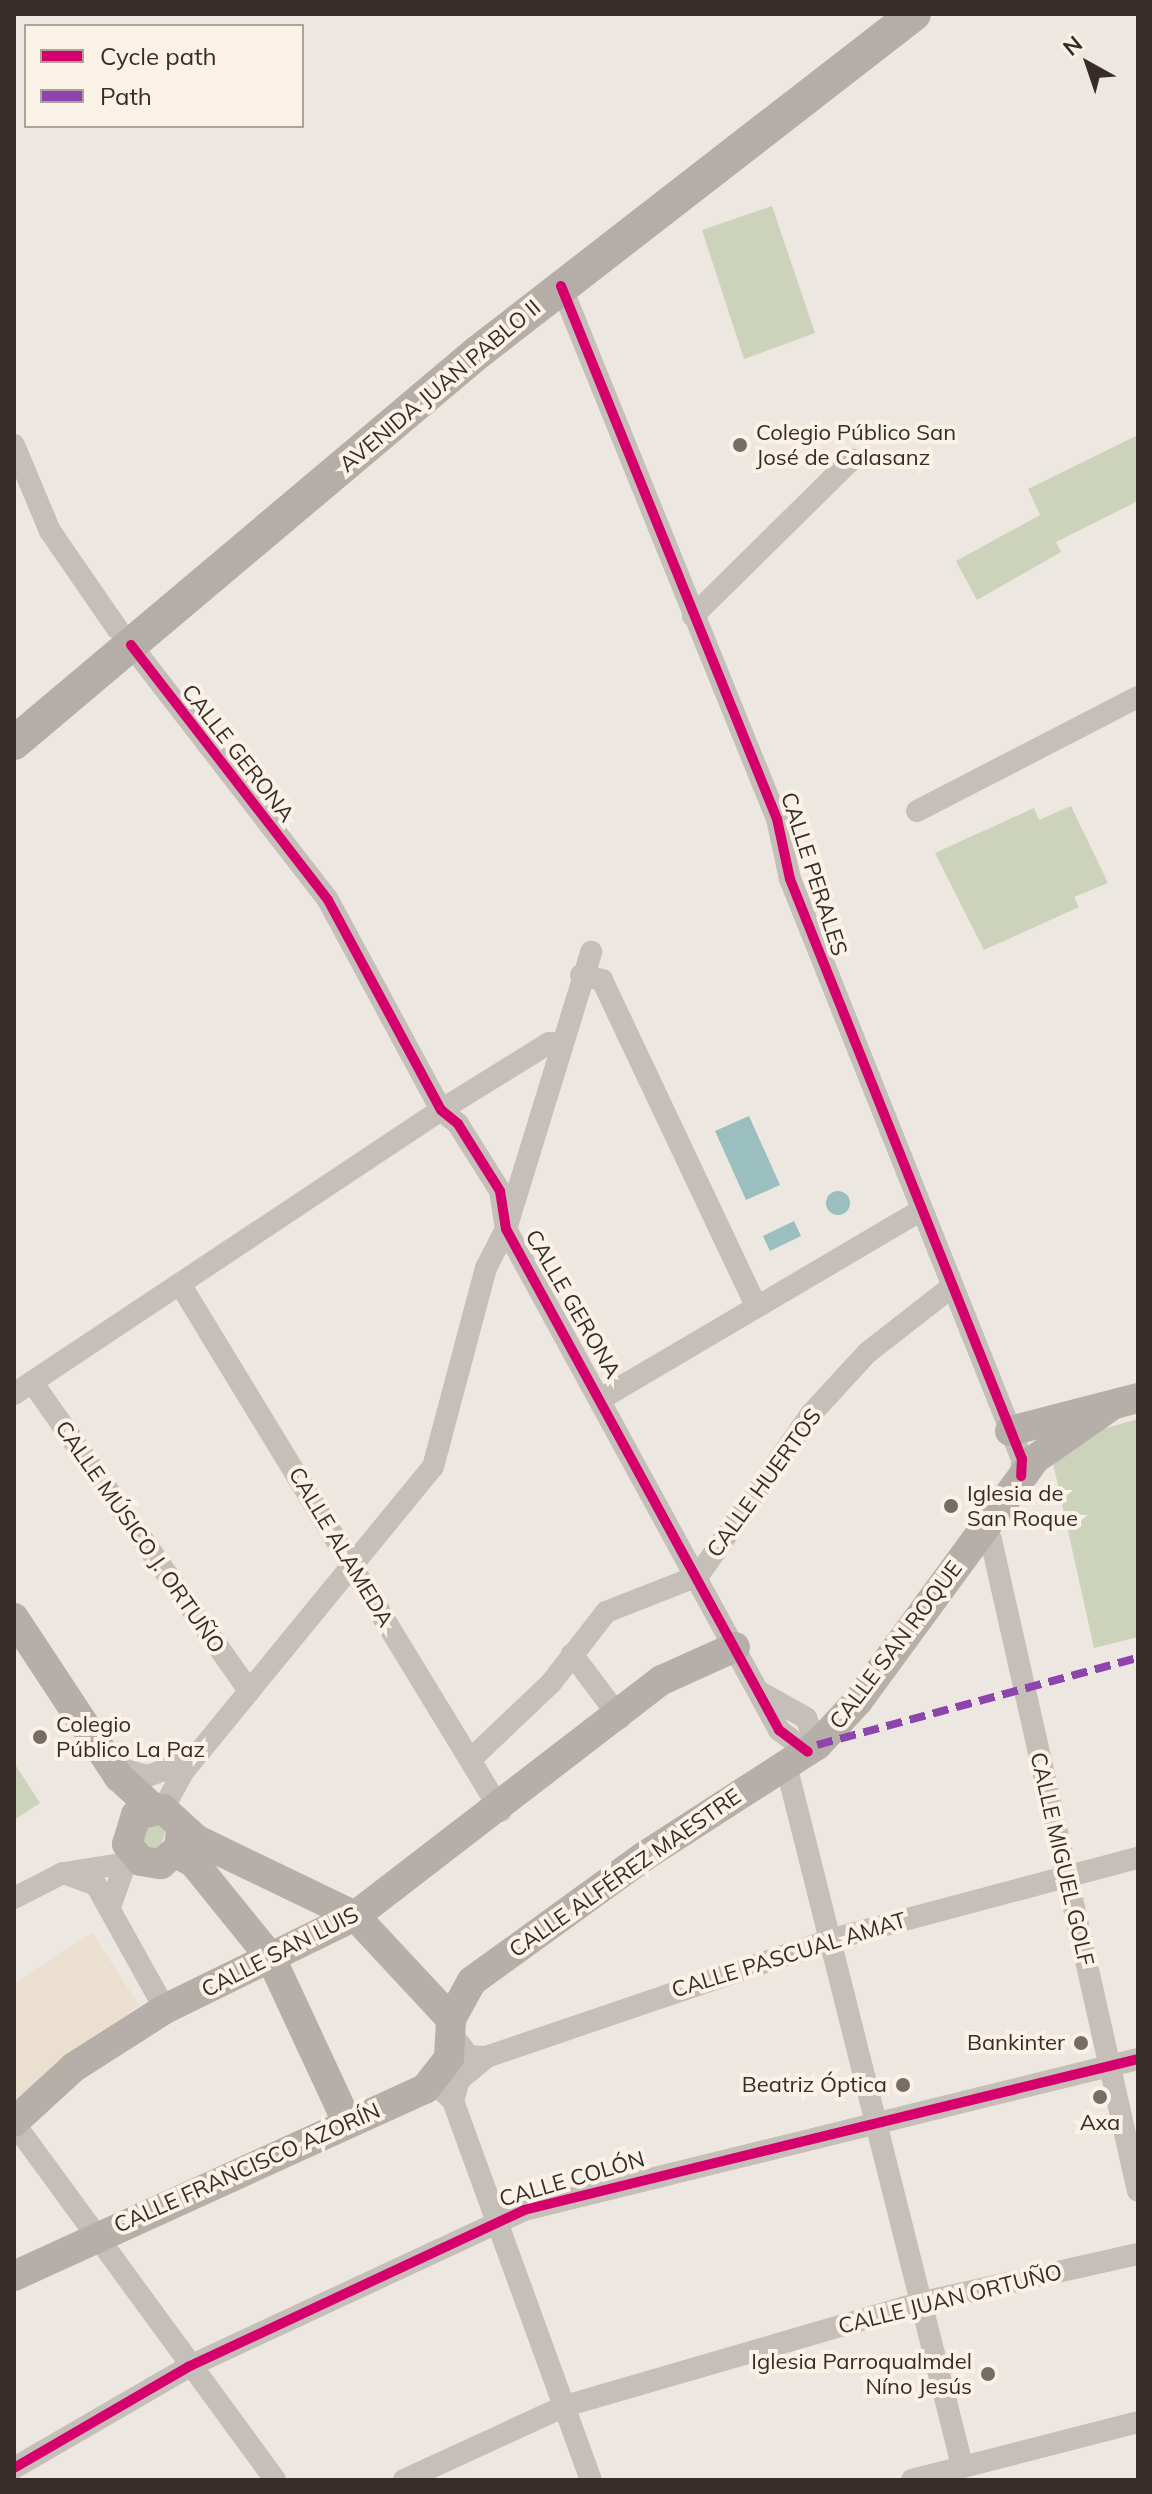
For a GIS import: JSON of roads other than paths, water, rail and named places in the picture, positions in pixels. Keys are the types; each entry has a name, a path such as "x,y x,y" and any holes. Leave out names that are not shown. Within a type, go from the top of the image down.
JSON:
{"main road":[{"name":"AVENIDA JUAN PABLO II","path":"14,743 124,637 518,290 874,14"},
{"name":"AVENIDA JUAN PABLO II","path":"14,715 124,637 561,286 914,14"},
{"path":"1010,1431 1107,1409 1138,1398"},
{"name":"CALLE SAN ROQUE","path":"804,1754 980,1533 1021,1476 1047,1447 1107,1409"},
{"path":"14,1618 114,1771 150,1837 190,1858 271,1958 342,2111 355,2120"},
{"name":"CALLE SAN LUIS","path":"14,2123 74,2067 165,2009 355,1916 501,1811 673,1673 735,1647"},
{"name":"CALLE ALFÉREZ MAESTRE","path":"453,2028 472,1981 632,1864 804,1754"},
{"path":"150,1837 355,1916 453,2028 444,2092"},
{"name":"CALLE FRANCISCO AZORÍN","path":"14,2276 96,2234 355,2120 444,2092"}],"street":[{"name":"CALLE PERALES","path":"561,286 777,819 790,879 918,1212 1010,1431 1021,1476"},
{"name":"CALLE GERONA","path":"14,445 50,531 124,637 319,885 441,1110 458,1124 500,1191 506,1229 604,1397 779,1730 804,1754"},
{"path":"693,616 852,459"},
{"path":"917,811 1138,697"},
{"path":"111,1904 204,1747 433,1467 486,1268 506,1229 581,975 591,952"},
{"path":"581,975 602,980 755,1304"},
{"path":"23,1388 441,1110 549,1043 562,1044"},
{"path":"604,1397 755,1304 918,1212"},
{"name":"CALLE ALAMEDA","path":"180,1284 501,1811"},
{"name":"CALLE HUERTOS","path":"471,1759 614,1606 698,1576 811,1414 867,1353 949,1289"},
{"name":"CALLE MÚSICO J. ORTUÑO","path":"23,1388 249,1691"},
{"name":"CALLE MIGUEL GOLF","path":"980,1533 991,1540 1138,2191"},
{"path":"572,1654 620,1718"},
{"path":"114,1771 158,1775 204,1747"},
{"path":"804,1754 829,1940 962,2465"},
{"path":"14,1898 63,1873 150,1837"},
{"name":"CALLE PASCUAL AMAT","path":"486,2057 829,1940 1138,1858"},
{"path":"63,1873 88,1879 111,1904 117,1932 165,2009"},
{"path":"453,2028 469,2056 486,2057"},
{"path":"486,2057 444,2092 500,2220 591,2480"},
{"name":"CALLE COLÓN","path":"14,2468 190,2366 500,2220 874,2120 1138,2059"},
{"path":"14,2123 275,2480"},
{"name":"CALLE JUAN ORTUÑO","path":"404,2480 565,2406 923,2302 1138,2254"},
{"path":"912,2480 1138,2422"}],"water":[{"path":"749,1116 780,1185 746,1200 715,1131"},
{"path":"838,1191 847,1194 850,1203 847,1212 838,1215 829,1212 826,1203 829,1194"},
{"path":"794,1221 801,1236 770,1251 763,1236"}],"place":[{"name":"Colegio Público San José de Calasanz","path":"740,445"},
{"name":"Iglesia de San Roque","path":"951,1506"},
{"name":"Colegio Público La Paz","path":"40,1737"},
{"name":"Bankinter","path":"1081,2043"},
{"name":"Beatriz Óptica","path":"903,2085"},
{"name":"Axa","path":"1100,2097"},
{"name":"Iglesia Parroqualmdel Níno Jesús","path":"988,2374"}]}
